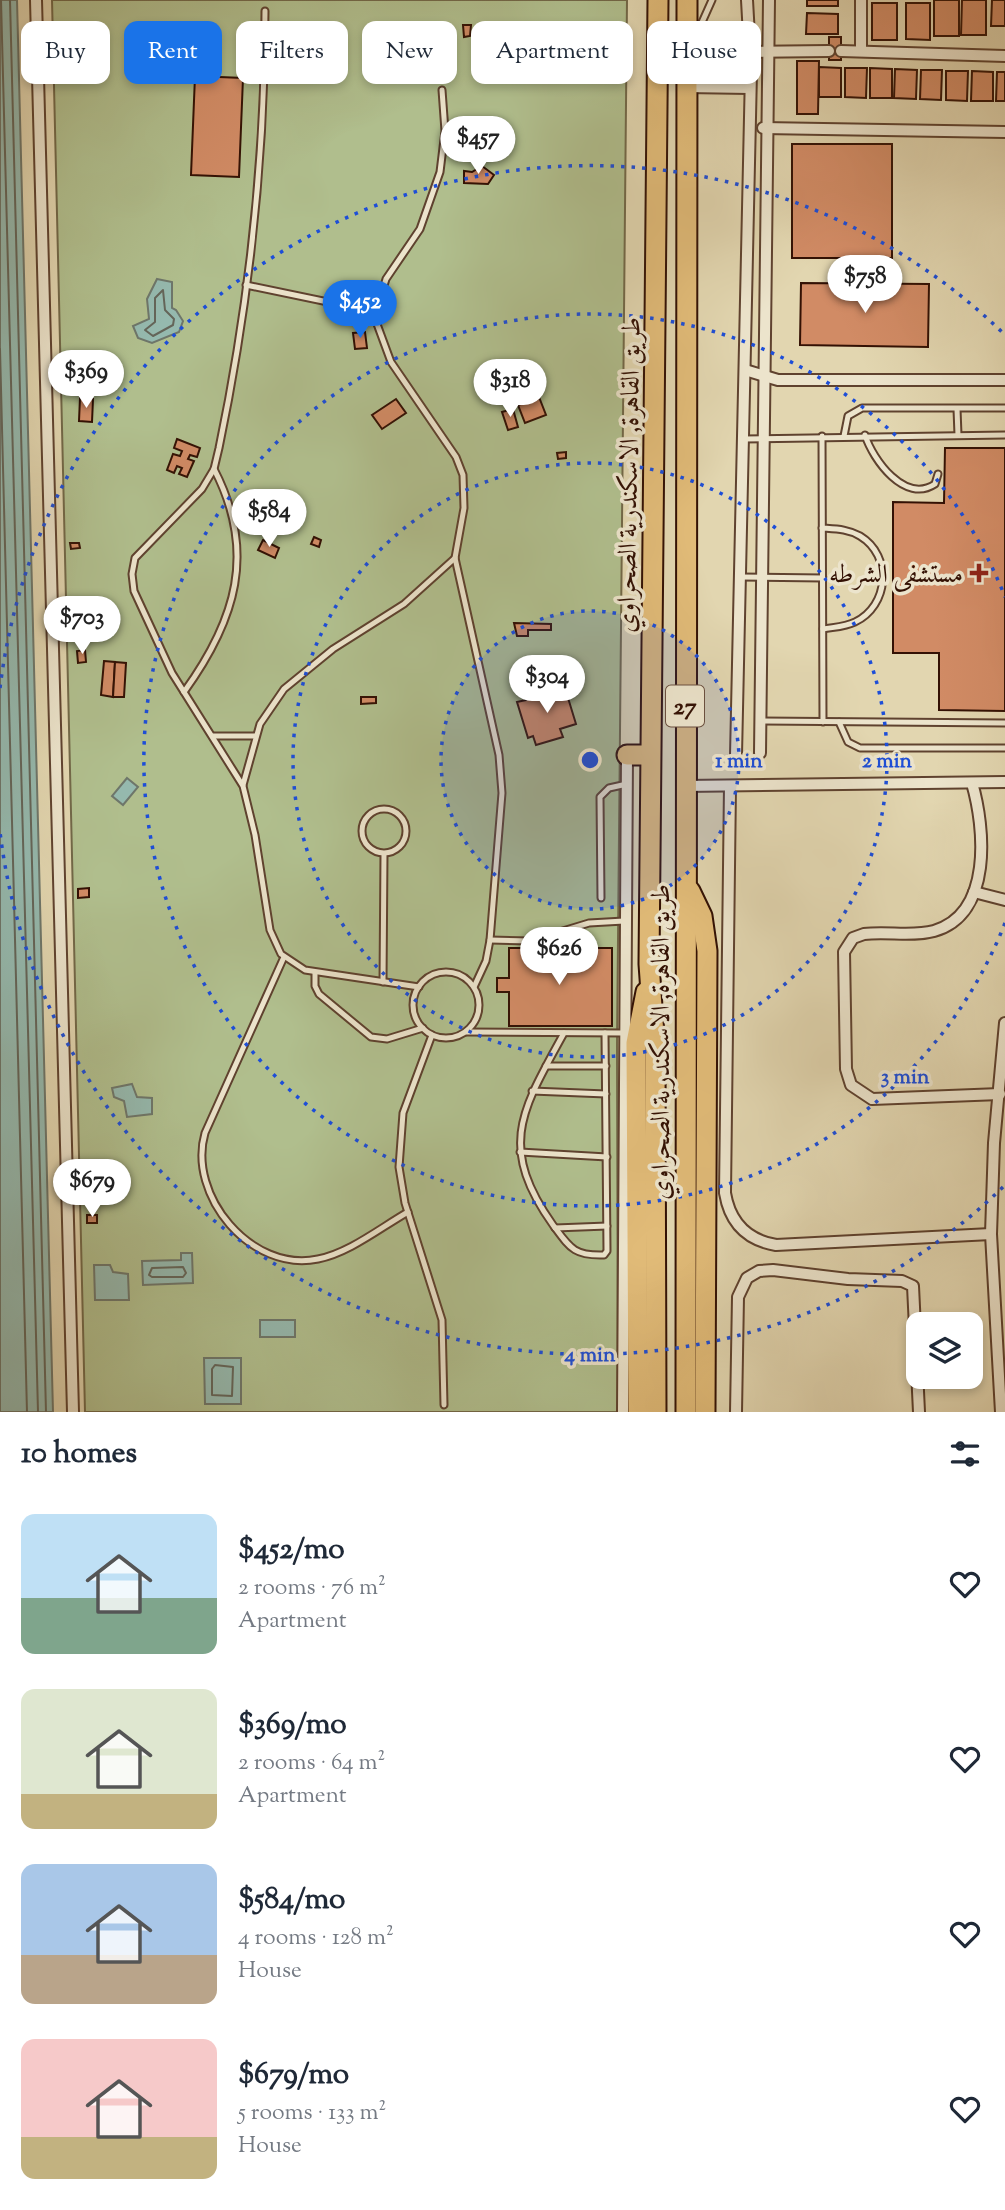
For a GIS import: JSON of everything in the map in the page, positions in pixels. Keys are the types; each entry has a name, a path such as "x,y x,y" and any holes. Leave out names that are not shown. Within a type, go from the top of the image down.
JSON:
{"highway":[{"name":"طريق القاهرة, الاسكندرية الصحراوي","path":"656,1412 654,1049 649,981 658,0"},
{"name":"طريق القاهرة, الاسكندرية الصحراوي","path":"687,0 687,21"},
{"name":"طريق القاهرة, الاسكندرية الصحراوي","path":"685,1412 688,887 684,786 688,386 686,84"},
{"path":"627,755 650,755"},
{"path":"688,887 699,904 707,951 705,1412"},
{"path":"638,1412 636,1043 649,981"}],"street":[{"path":"36,0 73,1412"},
{"path":"747,0 748,21"},
{"path":"760,753 762,376 769,0"},
{"path":"861,0 861,51"},
{"path":"761,51 829,51"},
{"path":"841,51 1005,56"},
{"path":"734,84 750,88"},
{"path":"736,755 750,84"},
{"path":"749,128 1005,132"},
{"path":"744,370 778,380 1005,380"},
{"path":"623,1412 623,1033 627,755"},
{"path":"684,786 1005,782"},
{"path":"972,783 979,814 981,845 974,891 961,914 937,930 864,934 849,943 842,958 846,1069 851,1085 872,1099 1000,1094"},
{"path":"730,786 725,1193 731,1215 754,1239 776,1245 991,1234"},
{"path":"974,891 1005,900"},
{"path":"1001,1412 991,1234 994,1143 1005,1023"},
{"path":"736,1412 738,1297 747,1278 766,1270 848,1279 902,1280 913,1286 919,1412"}],"lane":[{"path":"704,21 712,0"},
{"path":"265,11 265,107 246,285 214,469 196,497 140,551 133,566 134,591 184,692 243,786 256,835 270,930 284,957 296,967 315,973 419,987"},
{"path":"442,90 443,152 434,192 420,229 386,279 376,312 384,349 456,457 463,475 464,508 456,558 501,766 502,793 491,940 486,961 474,987"},
{"path":"246,285 376,312"},
{"path":"957,408 958,435"},
{"path":"845,436 845,421 856,409 1005,408"},
{"path":"743,439 865,435 1005,435"},
{"path":"865,435 877,461 903,484 930,488 935,484 938,474"},
{"path":"822,436 823,722"},
{"path":"184,692 224,627 234,593 236,530 232,508 214,469"},
{"path":"822,528 844,530 865,540 880,559 883,575 879,599 869,612 849,625 823,629"},
{"path":"243,786 255,736 270,706 294,679 404,604 456,558"},
{"path":"740,578 823,578"},
{"path":"761,721 1005,723"},
{"path":"839,722 848,742 860,748 1005,748"},
{"path":"213,736 255,736"},
{"path":"601,898 600,797 608,788 627,784"},
{"path":"383,809 396,813 406,831 397,849 384,853 368,847 361,831 368,816 383,809"},
{"path":"383,982 384,853"},
{"path":"491,940 530,941 598,921 624,921"},
{"path":"284,957 205,1133 201,1162 207,1190 235,1229 251,1245 271,1256 293,1261 316,1260 337,1253 408,1212"},
{"path":"466,1032 478,1014 479,1000 474,987 463,977 443,972 429,977 419,987 414,1009 423,1028 432,1035 449,1038 466,1032 623,1033"},
{"path":"315,973 315,986 319,994 371,1037 387,1039 423,1028"},
{"path":"564,1033 532,1091 521,1125 520,1152 531,1191 555,1228 577,1253 601,1255 607,1251 605,1033"},
{"path":"432,1035 407,1096 400,1130 399,1167 408,1212 442,1320 444,1405"},
{"path":"546,1066 606,1066"},
{"path":"532,1091 606,1094"},
{"path":"520,1152 607,1157"},
{"path":"555,1228 607,1226"}],"green space":[{"path":"52,0 627,0 627,21 471,21 471,84 626,84 617,1045 618,1412 85,1412 54,84 110,84 110,21 52,21"}],"water":[{"path":"0,0 17,0 53,1412 0,1412"},
{"path":"157,279 172,282 172,308 183,321 179,332 152,343 138,338 133,326 149,319 147,299"},
{"path":"127,778 138,787 123,805 112,796"},
{"path":"132,1084 137,1097 152,1098 152,1114 127,1117 124,1101 114,1097 112,1088"},
{"path":"181,1253 192,1253 193,1283 143,1285 142,1261 181,1260"},
{"path":"94,1265 110,1265 113,1272 128,1274 129,1300 95,1300"},
{"path":"260,1320 295,1320 295,1337 260,1337"},
{"path":"204,1358 241,1358 241,1404 205,1404"}],"building":[{"path":"807,0 838,0 838,6 807,6"},
{"path":"934,0 959,0 959,36 934,36"},
{"path":"962,0 986,0 986,35 961,35"},
{"path":"992,0 1005,0 1005,26 991,26"},
{"path":"872,3 897,3 897,40 872,40"},
{"path":"906,3 930,3 930,40 906,39"},
{"path":"807,13 838,14 838,34 806,34"},
{"path":"463,25 471,25 470,36 464,37"},
{"path":"829,37 841,37 841,60 829,60"},
{"path":"797,61 819,61 818,114 797,114"},
{"path":"819,67 841,68 841,97 819,97"},
{"path":"845,68 867,68 866,98 845,97"},
{"path":"870,68 892,69 892,98 870,98"},
{"path":"895,69 917,70 916,99 894,98"},
{"path":"921,70 942,70 941,100 920,99"},
{"path":"946,71 968,71 967,101 946,100"},
{"path":"972,71 993,72 993,101 971,101"},
{"path":"997,72 1005,72 1005,101 996,101"},
{"path":"222,77 236,78 236,84 243,84 239,177 191,175 195,84 222,84"},
{"path":"792,144 892,144 892,258 792,258"},
{"path":"482,166 494,175 488,184 464,183 464,171 472,172"},
{"path":"801,283 929,284 928,347 800,345"},
{"path":"365,332 367,348 355,349 353,333"},
{"path":"68,364 86,368 82,386 65,382"},
{"path":"539,397 546,415 525,423 518,405"},
{"path":"80,398 93,399 92,422 79,421"},
{"path":"396,399 406,413 382,429 372,415"},
{"path":"513,409 518,427 508,430 502,412"},
{"path":"177,439 200,448 197,457 190,455 188,459 194,461 187,477 179,474 182,468 177,466 174,473 167,470 173,454 180,456 182,451 174,448"},
{"path":"945,448 1005,448 1005,711 939,710 939,653 893,653 893,502 944,503"},
{"path":"566,452 566,458 558,459 557,453"},
{"path":"314,537 321,540 319,547 311,544"},
{"path":"263,540 279,548 275,558 258,550"},
{"path":"70,543 79,543 80,548 71,549"},
{"path":"514,623 551,624 551,630 528,630 528,636 517,636"},
{"path":"85,650 86,662 78,663 77,651"},
{"path":"104,661 115,662 113,697 101,695"},
{"path":"115,662 126,663 124,697 113,697"},
{"path":"565,688 576,724 560,729 563,737 536,745 533,736 528,738 517,702 526,700 525,697"},
{"path":"361,697 376,697 376,703 361,704"},
{"path":"89,888 89,897 78,898 78,889"},
{"path":"509,948 612,948 612,1026 509,1026 509,992 497,992 497,978 509,978"},
{"path":"87,1215 97,1215 97,1223 87,1223"}],"place":[{"name":"مستشفى الشرطه","path":"979,573"}]}
